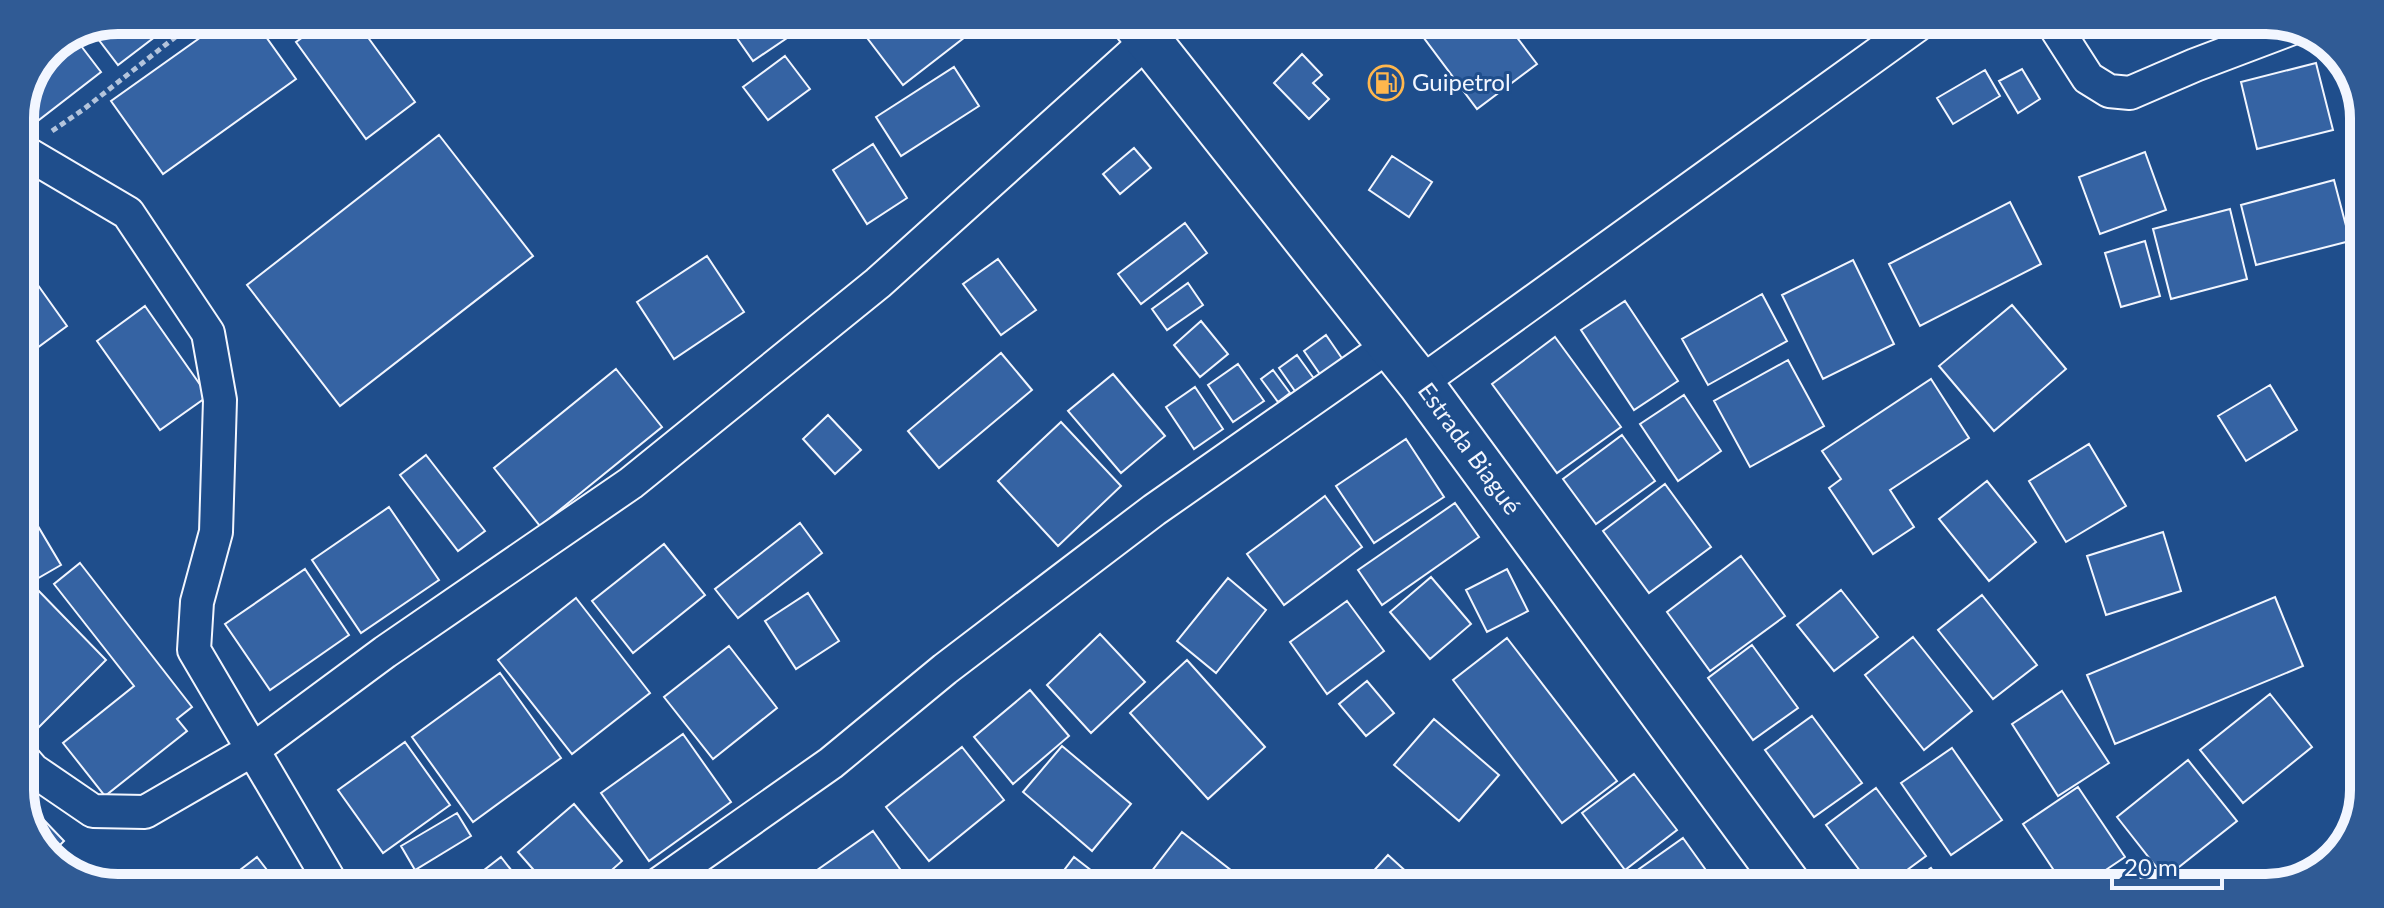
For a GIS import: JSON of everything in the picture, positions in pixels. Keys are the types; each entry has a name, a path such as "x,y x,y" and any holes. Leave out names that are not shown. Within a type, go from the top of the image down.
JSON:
{"main road":[{"name":"Estrada Biagué","path":"1143,34 1420,383 1780,874"}],"street":[{"path":"34,771 93,811 145,812 254,749 385,652 631,483 878,283 1138,34"},
{"path":"1420,383 1905,34"},
{"path":"2060,34 2088,78 2109,91 2130,93 2275,35"},
{"path":"34,163 128,213 208,333 220,400 216,532 197,602 194,650 326,874"},
{"path":"673,874 831,763 945,669 1154,510 1390,345"}],"path":[{"path":"34,145 179,34"}],"building":[{"path":"159,34 118,65 97,37"},
{"path":"205,34 264,34 296,79 163,174 111,101"},
{"path":"307,34 365,34 415,102 366,139 296,42"},
{"path":"734,34 789,34 790,36 753,61"},
{"path":"864,34 963,34 965,37 903,85"},
{"path":"1421,34 1514,34 1537,64 1477,109"},
{"path":"79,44 101,72 35,123 40,86 48,71"},
{"path":"1302,54 1322,75 1313,83 1329,99 1309,119 1274,83"},
{"path":"785,56 810,89 768,120 743,87"},
{"path":"2316,63 2333,130 2257,149 2241,82"},
{"path":"954,67 979,106 901,156 876,117"},
{"path":"2022,69 2040,99 2018,113 1999,81"},
{"path":"1985,70 2000,96 1953,124 1937,98"},
{"path":"439,135 533,256 340,406 247,285"},
{"path":"873,144 907,198 867,224 833,170"},
{"path":"1134,148 1151,168 1120,194 1103,174"},
{"path":"2145,152 2166,210 2100,234 2079,177"},
{"path":"1392,156 1432,182 1409,217 1369,190"},
{"path":"2334,180 2350,241 2256,265 2241,205"},
{"path":"2010,202 2041,264 1920,326 1889,264"},
{"path":"2230,209 2247,279 2171,299 2153,229"},
{"path":"1185,223 1207,253 1141,304 1118,274"},
{"path":"2145,241 2160,296 2121,307 2105,253"},
{"path":"707,256 744,312 674,359 637,302"},
{"path":"998,259 1036,310 1001,335 963,284"},
{"path":"1853,260 1894,344 1823,379 1782,295"},
{"path":"34,280 67,326 37,348 34,344"},
{"path":"1188,283 1203,305 1167,330 1152,309"},
{"path":"1762,294 1787,341 1708,385 1682,339"},
{"path":"1625,301 1678,381 1634,410 1581,330"},
{"path":"2012,305 2066,369 1994,431 1939,366"},
{"path":"145,306 208,396 160,430 97,341"},
{"path":"1201,321 1228,354 1200,377 1174,345"},
{"path":"1326,335 1348,367 1326,383 1304,351"},
{"path":"1555,337 1621,427 1557,473 1492,384"},
{"path":"1001,353 1032,390 939,468 908,431"},
{"path":"1297,355 1315,380 1297,394 1279,368"},
{"path":"1788,360 1824,426 1750,467 1714,401"},
{"path":"1238,364 1264,401 1233,422 1208,385"},
{"path":"616,369 662,427 540,526 494,468"},
{"path":"1273,370 1290,393 1278,402 1261,379"},
{"path":"1113,374 1165,436 1121,473 1068,411"},
{"path":"1931,379 1969,438 1890,490 1914,527 1873,554 1829,488 1841,479 1822,451"},
{"path":"2270,385 2297,430 2246,461 2218,416"},
{"path":"1195,387 1223,429 1194,449 1166,407"},
{"path":"1684,395 1721,451 1678,481 1640,424"},
{"path":"828,415 861,450 835,474 803,439"},
{"path":"1061,422 1121,486 1058,546 998,481"},
{"path":"1622,435 1655,481 1596,524 1563,479"},
{"path":"1406,439 1444,497 1374,543 1336,486"},
{"path":"2089,444 2126,506 2066,542 2029,481"},
{"path":"426,455 485,531 458,551 400,475"},
{"path":"1987,481 2036,542 1989,581 1939,519"},
{"path":"1665,484 1711,547 1649,593 1603,531"},
{"path":"1325,496 1362,547 1284,605 1247,554"},
{"path":"1455,503 1479,537 1382,605 1358,570"},
{"path":"389,507 439,580 361,633 312,560"},
{"path":"34,519 61,565 34,581"},
{"path":"800,523 822,553 738,618 715,589"},
{"path":"2163,532 2181,591 2106,615 2087,556"},
{"path":"664,544 705,595 633,653 592,601"},
{"path":"1741,556 1785,616 1710,671 1667,612"},
{"path":"80,563 192,707 177,719 187,731 105,796 63,743 134,686 54,584"},
{"path":"305,569 349,635 270,690 225,624"},
{"path":"1507,569 1528,611 1487,632 1466,590"},
{"path":"1431,577 1471,624 1430,659 1390,612"},
{"path":"1228,578 1266,610 1216,673 1177,641"},
{"path":"34,586 106,660 37,729 34,726"},
{"path":"1841,590 1878,637 1834,671 1797,625"},
{"path":"808,593 839,641 796,669 765,621"},
{"path":"1982,595 2037,665 1993,699 1938,630"},
{"path":"2275,597 2303,666 2115,744 2087,675"},
{"path":"576,598 650,693 572,754 498,660"},
{"path":"1347,601 1384,651 1327,694 1290,642"},
{"path":"1100,634 1145,682 1091,733 1047,685"},
{"path":"1913,637 1972,711 1924,750 1865,675"},
{"path":"1507,638 1617,781 1562,823 1453,680"},
{"path":"1752,645 1798,708 1753,740 1708,678"},
{"path":"729,646 777,708 713,759 664,697"},
{"path":"1187,660 1265,747 1208,799 1130,713"},
{"path":"500,673 561,758 473,822 412,737"},
{"path":"1367,681 1394,713 1366,736 1339,704"},
{"path":"1030,690 1069,736 1013,784 974,737"},
{"path":"2062,691 2109,763 2058,796 2012,724"},
{"path":"2270,694 2312,747 2243,803 2200,750"},
{"path":"1812,716 1862,783 1814,817 1765,750"},
{"path":"1434,719 1499,775 1459,821 1394,765"},
{"path":"683,734 731,802 649,861 601,793"},
{"path":"405,742 450,805 383,853 338,790"},
{"path":"1062,746 1131,804 1092,851 1023,792"},
{"path":"962,747 1004,800 929,861 886,807"},
{"path":"1952,748 2002,820 1951,855 1901,783"},
{"path":"2188,760 2237,821 2170,874 2162,874 2117,817"},
{"path":"1634,774 1677,830 1625,870 1582,813"},
{"path":"2078,787 2125,857 2100,874 2056,874 2023,824"},
{"path":"1876,788 1926,856 1902,874 1862,874 1826,825"},
{"path":"574,804 622,861 607,874 537,874 518,852"},
{"path":"37,813 64,841 58,848 51,841"},
{"path":"457,813 471,836 415,870 401,846"},
{"path":"873,831 904,874 811,874"},
{"path":"1182,832 1232,871 1230,874 1150,874"},
{"path":"1683,838 1709,874 1632,874"},
{"path":"1388,855 1409,874 1371,874"},
{"path":"257,857 270,874 235,874"},
{"path":"501,857 514,874 479,874"},
{"path":"1074,857 1096,874 1061,874"}],"place":[{"name":"Guipetrol","path":"1386,83"}]}
